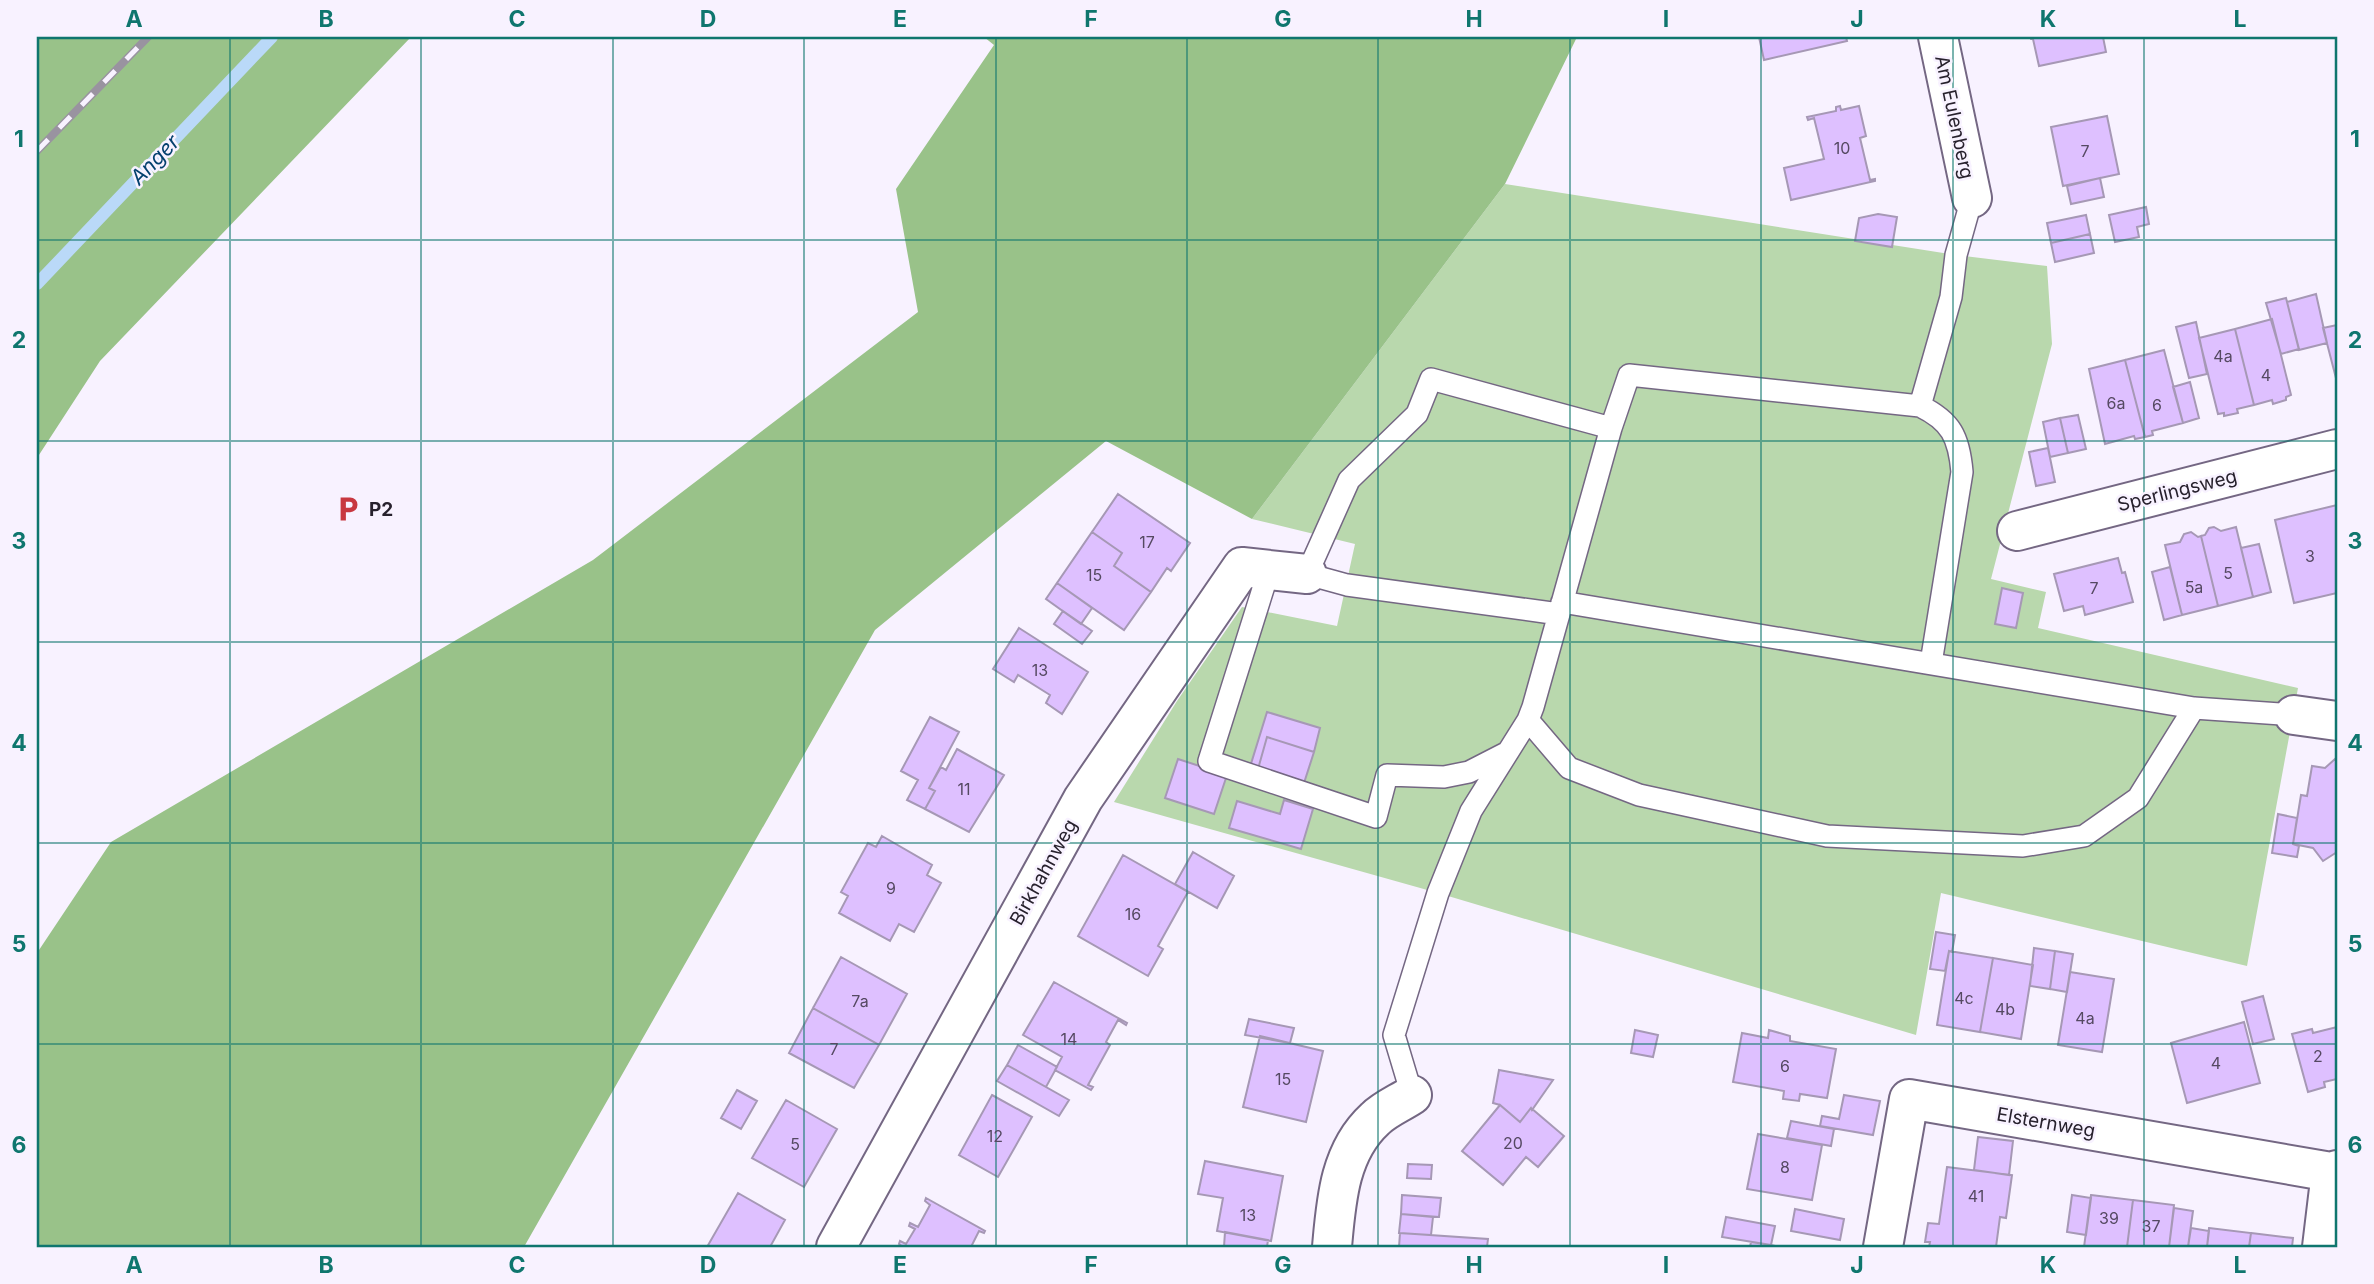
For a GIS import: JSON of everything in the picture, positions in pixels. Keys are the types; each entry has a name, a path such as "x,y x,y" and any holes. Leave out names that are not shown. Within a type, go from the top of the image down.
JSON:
{"street":[{"name":"Am Eulenberg","path":"1938,37 1972,198"},
{"name":"Sperlingsweg","path":"2017,531 2337,449"},
{"name":"Birkhahnweg","path":"835,1247 1083,799 1242,567 1307,574"},
{"path":"2294,715 2337,721"},
{"path":"1332,1247 1338,1188 1355,1144 1376,1119 1412,1095"},
{"name":"Elsternweg","path":"1883,1247 1909,1099 2334,1171 2322,1247"}],"lane":[{"path":"1920,406 1951,297 1956,255 1972,198"},
{"path":"1412,1095 1394,1035 1438,893 1471,811 1528,720 1611,428 1629,375 1920,406 1938,415 1955,438 1961,454 1962,472 1931,663"},
{"path":"1611,428 1431,379 1417,414 1349,480 1307,574 1347,585 1560,608 1931,663 2194,708 2294,715"},
{"path":"1269,570 1209,761 1376,817 1387,775 1444,777 1469,772 1508,752"},
{"path":"1528,720 1569,768 1639,795 1827,836 2023,846 2084,836 2138,797 2194,708"}],"green space":[{"path":"37,37 411,37 100,361 37,458"},
{"path":"984,37 1577,37 1505,184 1252,519 1106,441 875,630 524,1247 37,1247 37,953 111,842 593,560 918,312 896,189 994,45"},
{"path":"1505,184 1956,255 2047,266 2052,344 1991,579 2046,592 2038,628 2298,688 2247,966 1941,893 1916,1035 1438,893 1114,802 1177,701 1242,607 1337,626 1355,544 1252,519"}],"building":[{"path":"1759,37 1846,37 1847,41 1764,60"},
{"path":"2030,37 2103,37 2106,52 2039,66 2033,39"},
{"path":"1840,106 1841,110 1859,106 1866,136 1860,138 1870,180 1875,181 1791,200 1784,168 1824,159 1814,118 1808,120 1807,117 1836,111 1836,107"},
{"path":"2107,116 2119,174 2063,186 2051,127"},
{"path":"2100,178 2104,197 2071,204 2067,186"},
{"path":"2146,207 2149,224 2137,227 2139,237 2115,242 2109,215"},
{"path":"1878,214 1897,217 1892,247 1855,241 1859,218"},
{"path":"2086,215 2090,234 2051,243 2047,223"},
{"path":"2090,234 2094,253 2055,262 2051,243"},
{"path":"2316,294 2327,343 2299,350 2287,302"},
{"path":"2286,298 2299,349 2281,354 2266,303"},
{"path":"2272,319 2291,395 2286,397 2286,400 2273,404 2272,400 2254,405 2235,329"},
{"path":"2196,322 2207,374 2189,378 2176,327"},
{"path":"2337,325 2337,382 2323,328"},
{"path":"2235,329 2254,405 2224,416 2224,413 2218,414 2199,338"},
{"path":"2164,350 2183,423 2152,431 2153,435 2145,437 2125,360"},
{"path":"2125,360 2145,437 2135,439 2134,436 2105,444 2089,369"},
{"path":"2190,382 2199,418 2183,423 2173,387"},
{"path":"2078,415 2086,449 2068,453 2060,418"},
{"path":"2060,418 2068,453 2050,457 2043,422"},
{"path":"2048,448 2055,482 2036,486 2029,452"},
{"path":"1118,494 1190,543 1171,571 1167,568 1151,592 1114,566 1122,553 1092,532"},
{"path":"2337,505 2337,593 2294,603 2275,520"},
{"path":"2214,527 2221,531 2236,527 2253,597 2218,606 2201,536"},
{"path":"1092,532 1122,553 1114,566 1151,592 1124,630 1057,583"},
{"path":"2191,532 2201,536 2218,606 2182,615 2165,545 2180,542 2184,534"},
{"path":"2259,544 2271,592 2253,597 2241,548"},
{"path":"2118,558 2122,573 2125,572 2133,602 2085,615 2083,606 2064,611 2054,574"},
{"path":"2170,567 2182,615 2164,620 2152,572"},
{"path":"1057,583 1092,608 1081,624 1046,599"},
{"path":"2002,588 2023,593 2016,628 1995,624"},
{"path":"1063,611 1092,631 1082,644 1054,624"},
{"path":"1019,628 1088,672 1062,714 1046,703 1050,695 1018,675 1014,682 993,669"},
{"path":"1267,712 1320,728 1314,752 1267,737 1258,769 1250,767"},
{"path":"930,717 959,732 929,788 935,791 925,809 907,800 918,780 901,771"},
{"path":"1267,737 1314,752 1304,783 1258,769"},
{"path":"957,749 1004,775 969,832 925,809 935,791 929,788 941,767 946,770"},
{"path":"1178,759 1227,775 1214,814 1165,798"},
{"path":"2335,759 2337,852 2323,861 2313,848 2293,844 2301,795 2307,796 2312,766 2325,768"},
{"path":"1284,800 1313,809 1301,849 1229,828 1237,801 1280,814"},
{"path":"2278,814 2297,818 2293,844 2299,846 2297,857 2272,853"},
{"path":"882,836 932,865 927,875 941,883 914,932 899,924 890,941 839,913 848,896 841,892 868,843 876,847"},
{"path":"1193,852 1234,876 1217,908 1175,884"},
{"path":"1123,855 1188,892 1158,946 1163,949 1148,976 1078,936"},
{"path":"1936,932 1955,935 1945,971 1930,969"},
{"path":"2034,948 2055,951 2050,989 2030,986"},
{"path":"1949,951 1993,958 1980,1032 1937,1025"},
{"path":"2055,951 2073,954 2067,992 2050,989"},
{"path":"841,957 907,994 879,1045 813,1008"},
{"path":"1993,958 2033,965 2021,1039 1980,1032"},
{"path":"2070,972 2114,979 2102,1052 2058,1045"},
{"path":"1054,982 1127,1023 1126,1025 1118,1020 1106,1042 1110,1045 1088,1085 1093,1087 1091,1090 1055,1070 1062,1057 1023,1035"},
{"path":"2263,996 2274,1039 2253,1044 2242,1002"},
{"path":"813,1008 879,1045 854,1088 789,1053"},
{"path":"1249,1019 1294,1028 1290,1043 1245,1035"},
{"path":"2244,1022 2260,1083 2187,1103 2171,1043"},
{"path":"2337,1027 2337,1079 2324,1082 2325,1087 2308,1092 2292,1034 2312,1029 2313,1033"},
{"path":"1635,1030 1658,1035 1653,1057 1631,1053"},
{"path":"1769,1030 1790,1036 1790,1041 1836,1049 1827,1098 1800,1094 1799,1101 1783,1099 1784,1091 1733,1082 1742,1033 1768,1038"},
{"path":"1260,1036 1323,1051 1306,1122 1243,1107"},
{"path":"1018,1045 1057,1067 1046,1087 1007,1065"},
{"path":"1007,1065 1069,1100 1059,1116 997,1081"},
{"path":"1499,1070 1553,1080 1520,1122 1500,1105 1493,1103"},
{"path":"737,1090 757,1101 741,1129 721,1118"},
{"path":"992,1095 1032,1117 998,1177 959,1155"},
{"path":"1844,1095 1880,1101 1873,1135 1820,1126 1822,1116 1839,1119"},
{"path":"786,1100 837,1129 804,1187 752,1158"},
{"path":"1500,1105 1520,1122 1531,1108 1564,1136 1538,1167 1526,1157 1503,1185 1462,1151"},
{"path":"1791,1121 1834,1129 1831,1146 1787,1138"},
{"path":"1758,1134 1822,1145 1812,1200 1747,1189"},
{"path":"1978,1137 2013,1141 2009,1175 1974,1170"},
{"path":"1205,1161 1283,1176 1271,1241 1217,1231 1223,1198 1198,1194"},
{"path":"1408,1164 1432,1165 1431,1179 1407,1178"},
{"path":"1947,1167 2012,1175 2006,1218 2000,1217 1996,1247 1929,1247 1930,1242 1925,1242 1928,1223 1939,1224"},
{"path":"738,1193 785,1220 770,1247 707,1247"},
{"path":"1402,1195 1441,1198 1439,1217 1401,1214"},
{"path":"2072,1195 2091,1198 2086,1235 2067,1232"},
{"path":"2091,1195 2133,1200 2127,1247 2084,1247"},
{"path":"926,1198 985,1231 984,1233 979,1231 971,1247 903,1247 899,1244 900,1241 906,1244 915,1229 909,1226 910,1223 918,1227 930,1205 925,1201"},
{"path":"2133,1200 2174,1205 2169,1247 2127,1247"},
{"path":"2174,1208 2193,1211 2188,1247 2169,1247"},
{"path":"1795,1209 1844,1219 1840,1240 1791,1231"},
{"path":"1401,1214 1433,1217 1431,1235 1399,1233"},
{"path":"1726,1217 1775,1226 1771,1245 1722,1237"},
{"path":"2191,1228 2209,1231 2207,1247 2188,1247"},
{"path":"2209,1228 2251,1233 2249,1247 2207,1247"},
{"path":"1225,1232 1268,1240 1267,1247 1224,1247"},
{"path":"1400,1233 1488,1239 1487,1247 1399,1247"},
{"path":"2251,1233 2293,1238 2292,1247 2249,1247"},
{"path":"1751,1242 1771,1245 1780,1247 1750,1247"}],"waterway":[{"name":"Anger","path":"37,284 272,37"}],"railway":[{"path":"37,151 148,37"}],"place":[{"name":"P2","path":"348,509"}]}
